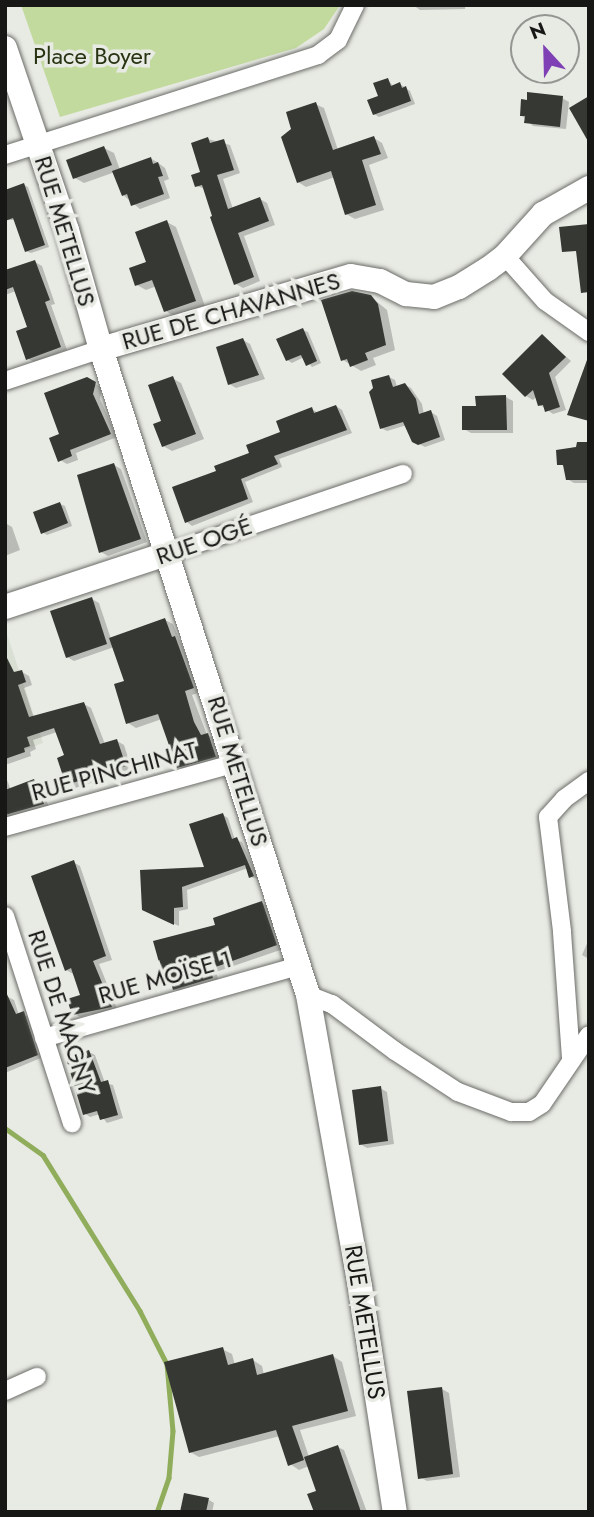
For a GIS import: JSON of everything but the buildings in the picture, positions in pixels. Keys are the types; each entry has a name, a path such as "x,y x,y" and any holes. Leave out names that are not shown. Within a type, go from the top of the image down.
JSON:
{"street":[{"path":"5,156 318,54 338,40 355,5"},
{"name":"RUE METELLUS","path":"5,48 169,553 308,995 360,1287 395,1512"},
{"name":"RUE DE CHAVANNES","path":"5,381 102,349 351,275 380,281 406,294 434,297 459,287 505,256 543,214 589,187"},
{"path":"505,256 545,301 589,332"},
{"name":"RUE OGÉ","path":"5,607 403,474"},
{"name":"RUE PINCHINAT","path":"5,827 236,763"},
{"path":"571,1058 562,931 548,817 564,799 589,781"},
{"name":"RUE DE MAGNY","path":"5,916 72,1123"},
{"name":"RUE MOÏSE 1","path":"44,1038 299,966"},
{"path":"308,995 332,1004 395,1051 458,1092 511,1112 529,1112 542,1104 589,1035"},
{"path":"5,1391 37,1377"}],"shaded area":[{"path":"5,628 43,743 5,757"}],"green space":[{"name":"Place Boyer","path":"21,5 340,5 324,29 296,48 60,117"}],"waterway":[{"path":"5,1128 43,1155 140,1311 167,1364 173,1431 169,1478 157,1512"}]}
